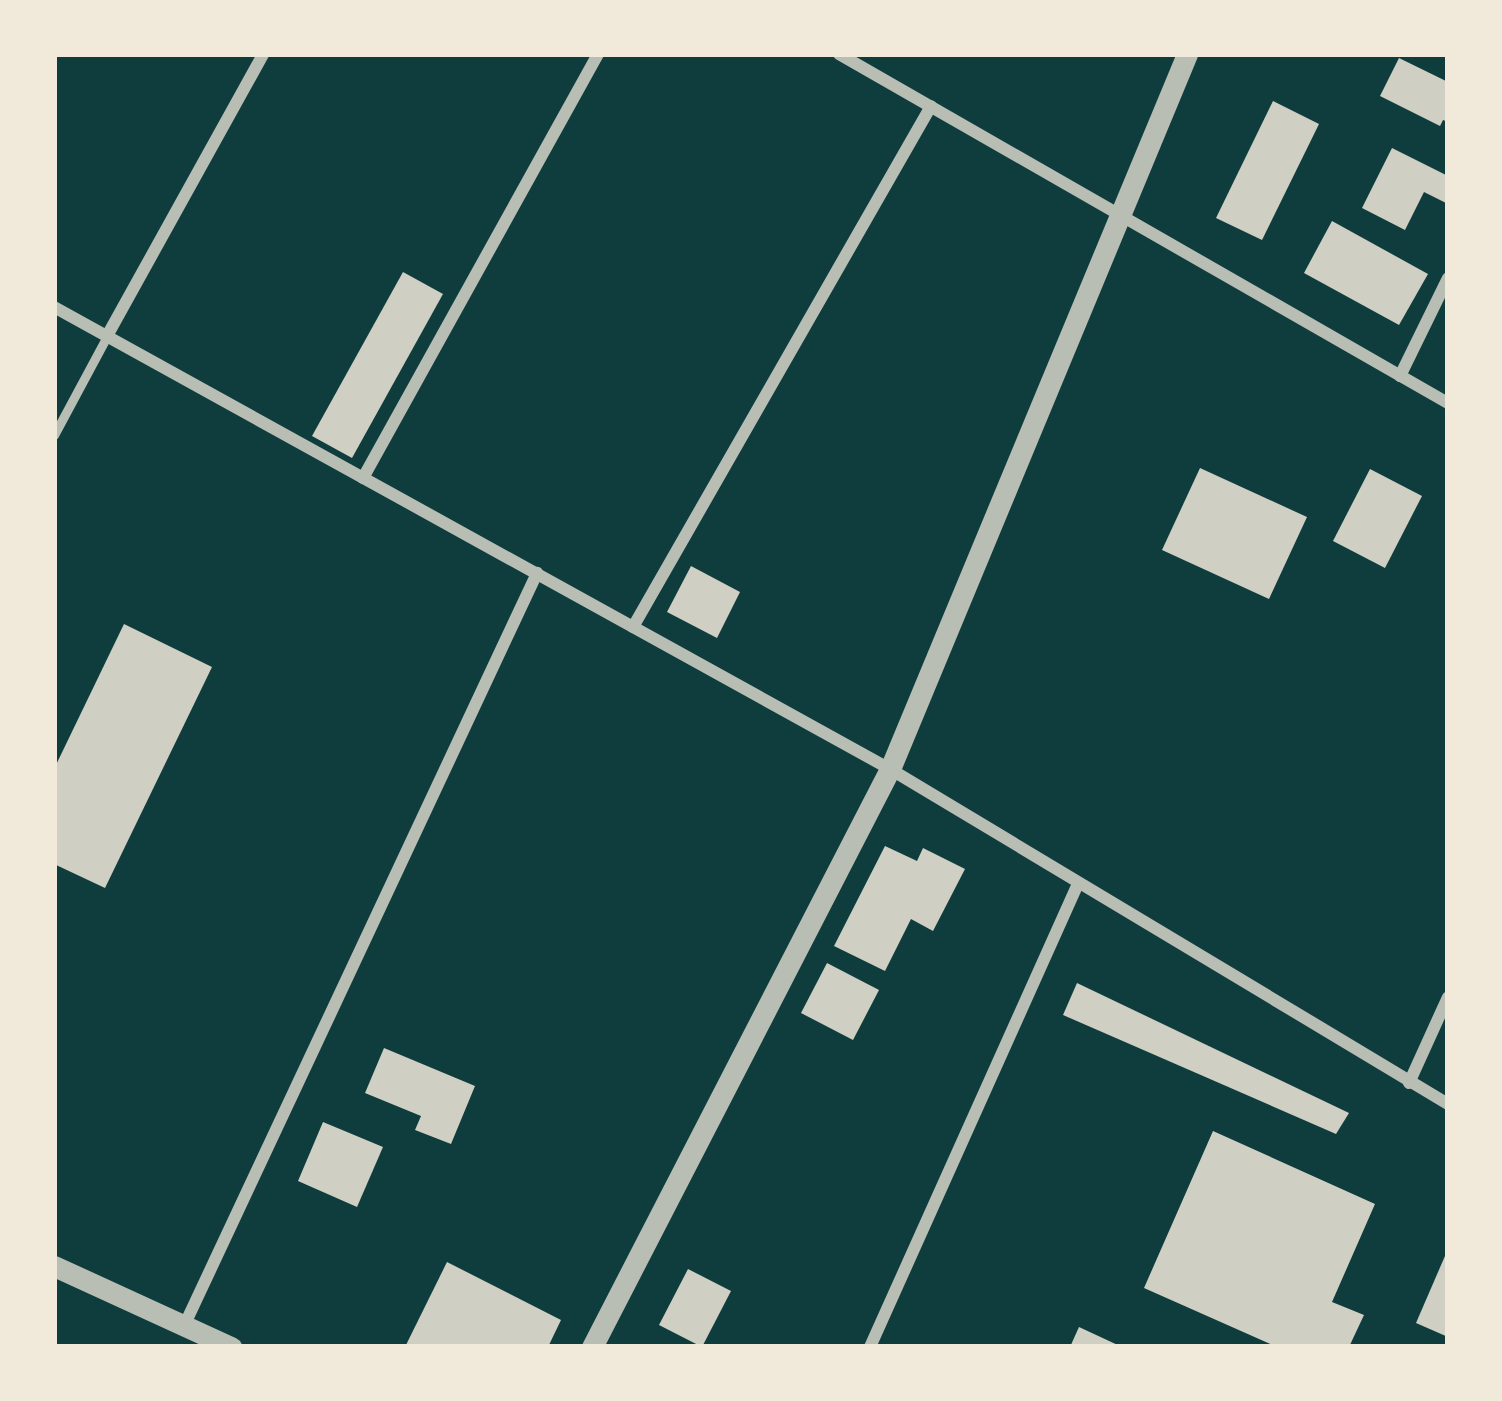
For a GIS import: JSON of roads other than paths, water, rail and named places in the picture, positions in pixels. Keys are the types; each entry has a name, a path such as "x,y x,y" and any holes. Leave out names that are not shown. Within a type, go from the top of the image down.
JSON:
{"street":[{"path":"107,336 262,54"},
{"path":"363,478 598,54"},
{"path":"839,54 1448,403"},
{"path":"592,1347 890,769 1187,54"},
{"path":"633,627 931,106"},
{"path":"1400,376 1448,278"},
{"path":"54,307 890,769 1077,886 1448,1104"},
{"path":"184,1326 537,573"},
{"path":"870,1347 1077,886"},
{"path":"1409,1083 1448,997"},
{"path":"54,1266 231,1347"}],"lane":[{"path":"54,435 107,336"}]}
